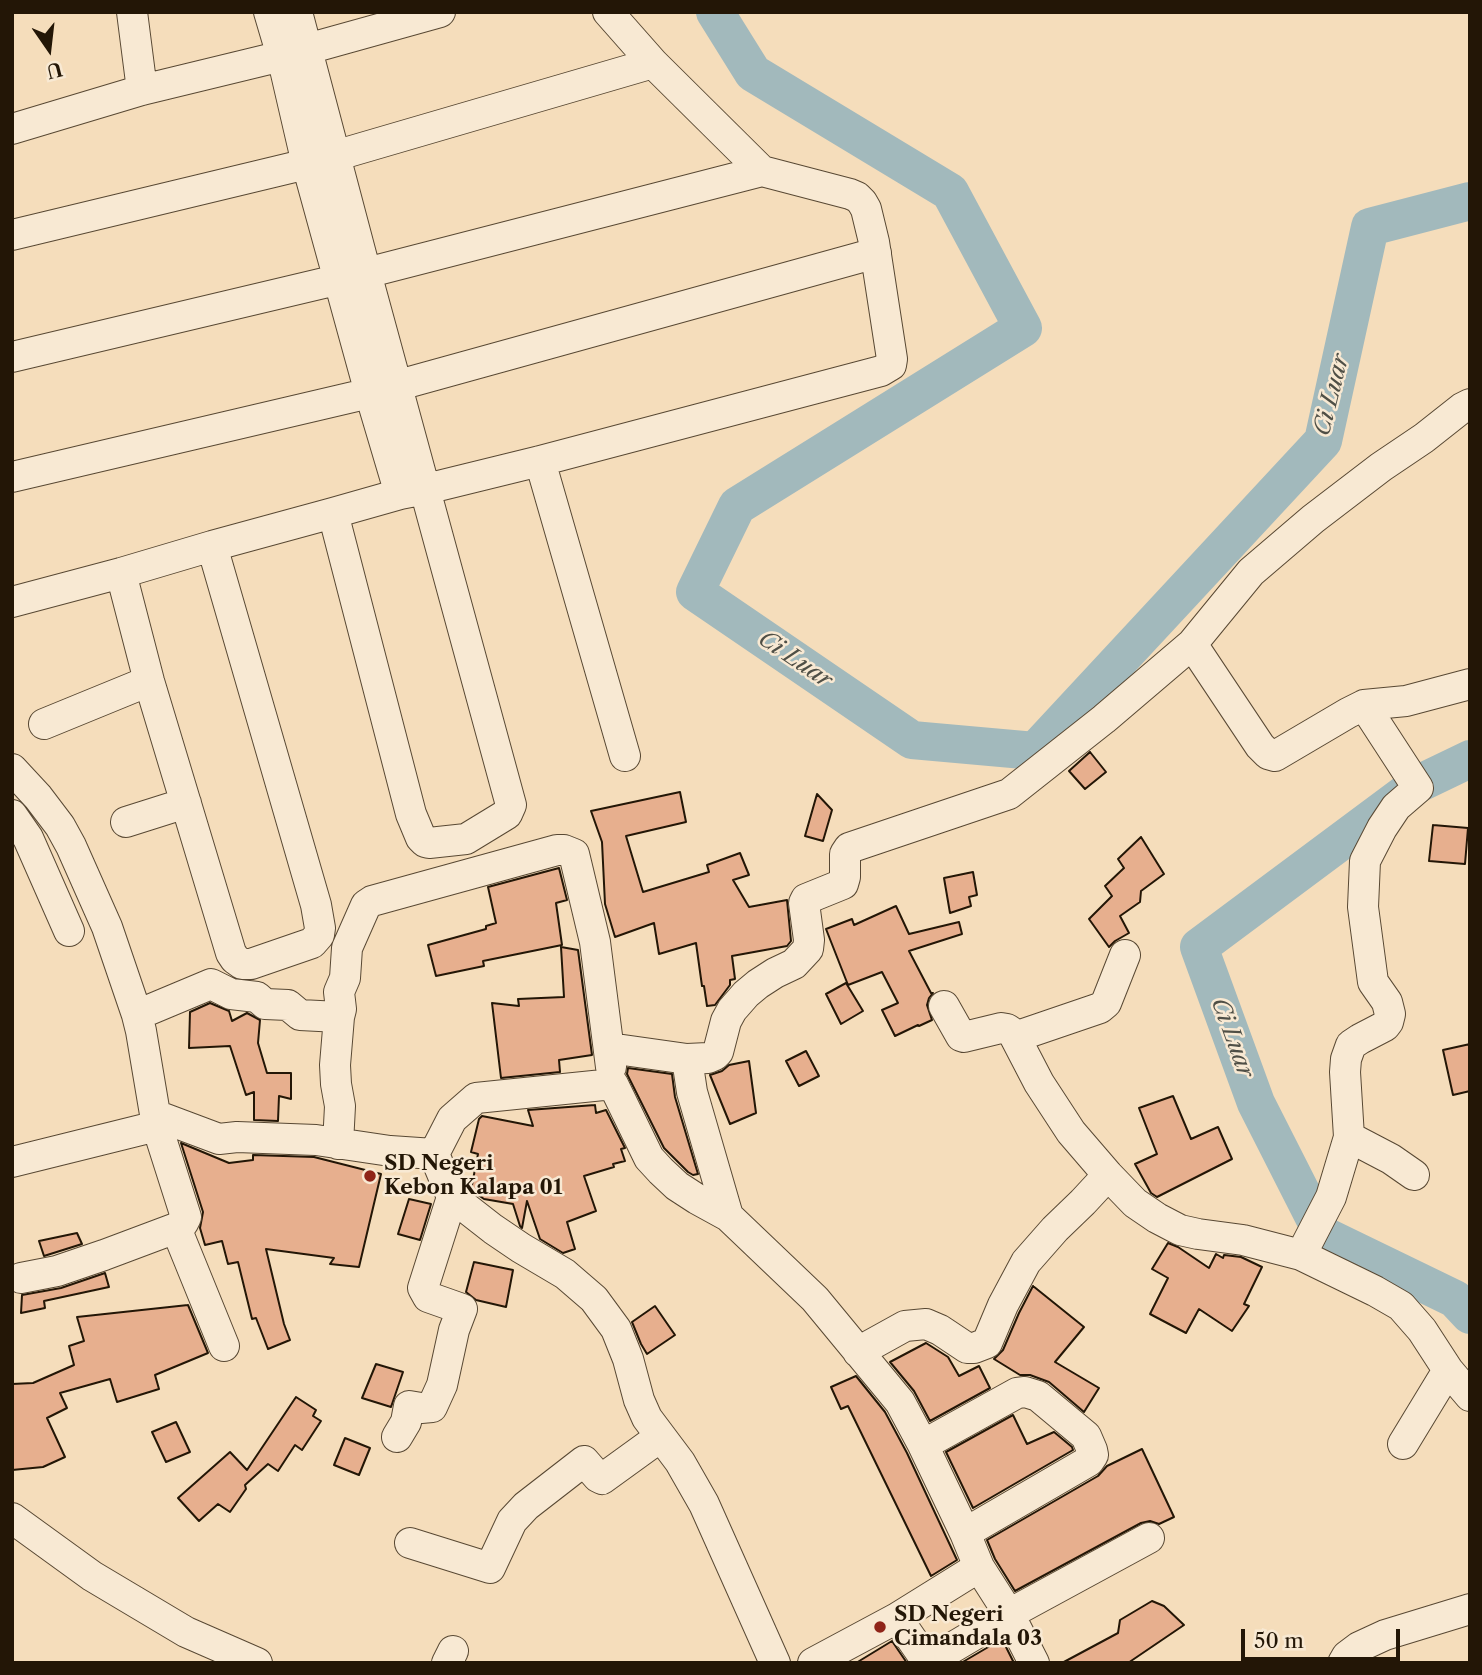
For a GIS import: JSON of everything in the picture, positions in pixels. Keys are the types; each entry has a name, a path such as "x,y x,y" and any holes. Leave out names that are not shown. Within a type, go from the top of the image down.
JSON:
{"street":[{"path":"131,12 142,90"},
{"path":"269,12 294,52 321,160 413,491 511,805 507,814 466,839 429,843 421,838 411,814 333,513"},
{"path":"294,52 297,12"},
{"path":"12,130 142,90 440,12"},
{"path":"12,602 413,491 540,461 881,371 891,365 873,232 866,209 857,197 762,171 653,63 608,12"},
{"path":"12,235 321,160 653,63"},
{"path":"12,357 353,276 762,171"},
{"path":"12,477 384,389 876,253"},
{"path":"610,1048 687,1059 708,1058 718,1052 726,1021 732,1010 746,995 775,973 794,964 808,949 803,903 843,884 845,854 849,848 1009,794 1104,719 1192,644 1251,572 1381,467 1470,404"},
{"path":"540,461 625,756"},
{"path":"121,573 149,681 231,953 242,964 251,964 313,943 320,928 316,905 212,546"},
{"path":"1192,644 1260,746 1270,756 1275,756 1348,713 1368,711 1470,684"},
{"path":"44,724 149,681"},
{"path":"1304,1250 1331,1198 1349,1137 1345,1072 1351,1045 1385,1026 1390,1014 1387,1002 1373,982 1363,907 1364,861 1396,807 1417,786 1368,711"},
{"path":"12,769 60,826 107,927 137,1015 156,1120 186,1214 183,1223 177,1228 80,1264 21,1278"},
{"path":"126,822 186,803"},
{"path":"12,815 28,838 69,931"},
{"path":"338,1144 341,1106 335,1065 341,1009 339,992 345,978 347,948 366,905 372,901 544,854 564,850 574,854 595,942 613,1084 649,1158 677,1186 728,1216 815,1299 900,1402 979,1567 1009,1614 1034,1663"},
{"path":"1015,1038 1100,1008 1106,1003 1125,955"},
{"path":"137,1015 211,984 231,994 257,996 265,1003 284,1004 300,1015 339,1017"},
{"path":"944,1006 962,1037 1001,1028 1009,1030 1071,1132 1135,1203 1180,1230 1304,1250 1401,1306 1470,1396"},
{"path":"687,1059 692,1092 728,1216"},
{"path":"613,1084 475,1098 452,1119 434,1154 452,1197 512,1242 565,1274 594,1299 616,1329 647,1418 680,1462 704,1504 775,1663"},
{"path":"12,1162 156,1120 219,1139 237,1137 316,1140 390,1152 434,1154"},
{"path":"1349,1137 1391,1159 1414,1175"},
{"path":"858,1352 905,1326 926,1324 967,1348 987,1343 1026,1262 1108,1175"},
{"path":"397,1437 406,1422 409,1406 432,1407 442,1385 454,1330 463,1309 428,1297 423,1288 452,1197"},
{"path":"177,1228 224,1346"},
{"path":"1403,1444 1448,1370"},
{"path":"923,1446 1017,1393 1025,1392 1038,1396 1086,1436 1093,1450 1089,1461 965,1533"},
{"path":"410,1543 490,1568 512,1521 526,1506 584,1461 601,1479 660,1437"},
{"path":"12,1518 92,1576 186,1632 257,1663"},
{"path":"897,1618 928,1662 1009,1614 1149,1538"},
{"path":"813,1663 897,1618 979,1567"},
{"path":"1343,1663 1347,1656 1359,1647 1385,1635 1470,1609"}],"building":[{"path":"1090,752 1106,772 1085,789 1069,771"},
{"path":"680,792 686,822 626,836 643,892 709,872 707,865 740,853 749,875 733,880 749,907 787,900 791,941 787,946 732,956 735,979 730,980 730,985 715,1005 707,1006 696,943 659,954 654,923 615,937 605,904 602,842 591,811"},
{"path":"817,794 832,810 823,841 805,836"},
{"path":"1433,825 1468,828 1465,864 1429,861"},
{"path":"1141,837 1164,874 1141,891 1140,902 1120,916 1129,933 1109,947 1089,919 1112,896 1105,886 1124,868 1118,859"},
{"path":"559,868 567,900 556,903 562,945 483,961 484,966 436,976 428,945 486,929 486,926 496,923 488,887"},
{"path":"973,872 977,895 969,897 971,906 950,913 944,878"},
{"path":"896,906 909,934 959,922 962,934 909,951 933,993 927,1005 932,1020 895,1036 882,1010 898,1003 882,972 848,985 826,929 852,919 854,925"},
{"path":"561,947 578,950 592,1055 559,1060 560,1072 501,1078 492,1003 519,1006 518,999 564,997"},
{"path":"846,983 863,1011 841,1024 826,994"},
{"path":"210,1003 229,1011 232,1021 247,1013 260,1020 258,1043 267,1073 291,1073 291,1099 279,1096 278,1121 254,1120 254,1092 246,1095 230,1046 189,1048 190,1012"},
{"path":"1470,1044 1470,1091 1453,1095 1443,1050"},
{"path":"806,1051 819,1076 799,1086 786,1061"},
{"path":"749,1061 756,1113 730,1124 710,1075 729,1065"},
{"path":"628,1068 672,1074 675,1097 698,1174 688,1172 664,1148 627,1074"},
{"path":"1173,1096 1191,1139 1218,1127 1232,1159 1157,1197 1151,1193 1135,1164 1157,1154 1139,1108"},
{"path":"595,1105 596,1113 606,1110 625,1148 621,1149 625,1161 584,1176 596,1211 567,1222 575,1249 563,1253 540,1239 527,1201 522,1228 513,1204 484,1199 471,1190 478,1154 471,1152 482,1116 533,1126 528,1110"},
{"path":"181,1143 229,1163 253,1160 253,1155 314,1157 381,1174 359,1267 330,1264 334,1258 266,1249 290,1340 268,1349 256,1318 252,1319 238,1262 228,1264 222,1241 205,1245 200,1228 203,1212"},
{"path":"409,1199 431,1204 420,1240 398,1234"},
{"path":"77,1233 82,1244 44,1256 39,1241"},
{"path":"1168,1243 1209,1268 1216,1254 1223,1258 1224,1255 1241,1257 1262,1267 1244,1304 1249,1306 1232,1331 1199,1309 1186,1333 1150,1314 1168,1278 1152,1269"},
{"path":"474,1262 513,1270 506,1307 476,1300 466,1292"},
{"path":"105,1273 109,1287 44,1301 45,1308 21,1313 22,1295 61,1288"},
{"path":"1033,1286 1084,1327 1055,1362 1099,1388 1084,1412 1049,1382 1030,1375 1020,1375 994,1359 1003,1350"},
{"path":"188,1305 208,1353 155,1375 159,1389 117,1402 110,1379 60,1393 67,1408 47,1418 65,1457 43,1467 12,1470 12,1384 33,1383 74,1365 69,1346 84,1341 77,1317"},
{"path":"655,1306 675,1335 647,1354 632,1322"},
{"path":"926,1343 948,1357 959,1376 979,1366 990,1388 930,1421 914,1391 890,1362"},
{"path":"376,1364 403,1372 391,1407 362,1398"},
{"path":"856,1376 885,1412 957,1560 931,1576 848,1406 841,1409 831,1387"},
{"path":"296,1397 316,1410 313,1416 321,1421 302,1450 295,1445 278,1471 268,1464 245,1485 246,1489 230,1512 218,1504 199,1521 178,1498 230,1452 247,1470"},
{"path":"1013,1415 1027,1444 1054,1432 1073,1450 973,1508 946,1452"},
{"path":"176,1422 190,1452 166,1462 152,1432"},
{"path":"345,1438 370,1448 359,1475 334,1465"},
{"path":"1142,1449 1174,1517 1159,1524 1150,1521 1141,1523 1015,1591 995,1559 987,1540 1098,1476 1107,1466"},
{"path":"1152,1601 1164,1606 1184,1625 1128,1663 1062,1663 1118,1633 1120,1620"},
{"path":"1002,1639 1014,1663 961,1663"},
{"path":"892,1641 907,1663 856,1663"}],"waterway":[{"name":"Ci Luar","path":"715,12 753,73 950,192 1023,328 737,506 695,592 912,740 1035,751 1323,441 1370,227 1470,201"},
{"name":"Ci Luar","path":"1470,759 1418,784 1199,947 1256,1103 1323,1235 1455,1299 1470,1315"}],"place":[{"name":"SD Negeri Kebon Kalapa 01","path":"370,1176"},
{"name":"SD Negeri Cimandala 03","path":"880,1627"}]}
